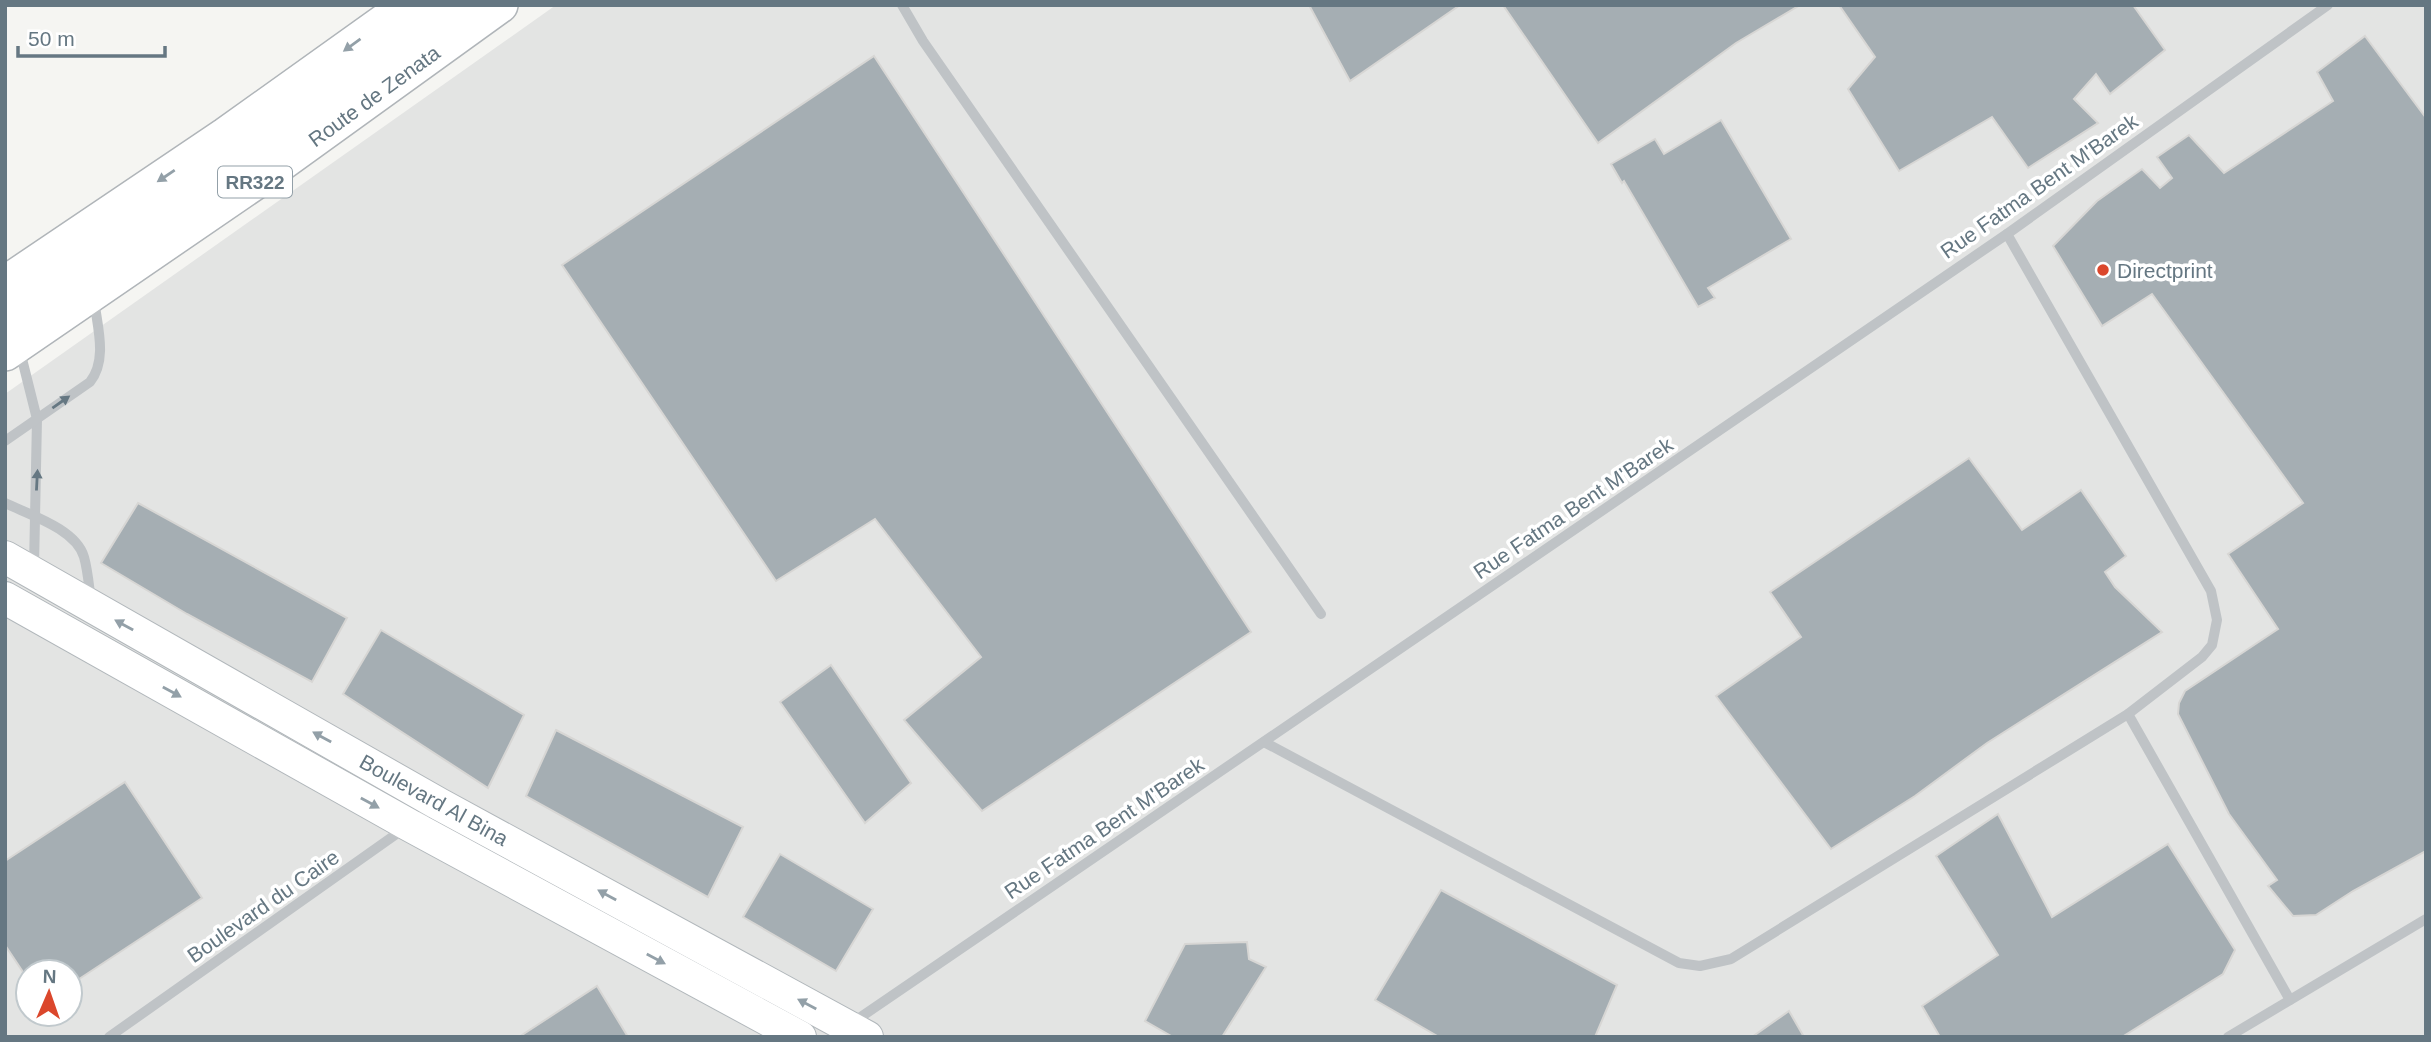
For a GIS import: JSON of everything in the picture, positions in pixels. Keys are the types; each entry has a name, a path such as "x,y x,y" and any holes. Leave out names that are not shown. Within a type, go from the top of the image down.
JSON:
{"main road":[{"name":"RR322","path":"5,284 226,135 408,5"},
{"name":"Route de Zenata","path":"8,340 241,159 455,5"},
{"name":"Route de Zenata","path":"8,340 484,5"},
{"name":"Route de Zenata","path":"8,340 93,293 256,181 500,5"},
{"name":"Boulevard Al Bina","path":"5,557 439,804 850,1033"},
{"name":"Boulevard Al Bina","path":"5,598 409,825 800,1037"}],"lane":[{"path":"902,5 923,41 1321,614"},
{"name":"Rue Fatma Bent M'Barek","path":"850,1033 1264,742 2007,234 2328,5"},
{"path":"1264,742 1679,964 1700,965 1731,959 2128,714 2202,657 2212,645 2217,620 2211,591 2007,234"},
{"path":"5,441 90,382 98,369 100,354 93,293"},
{"path":"8,340 37,419 34,573"},
{"path":"5,503 65,532 80,548 84,556 92,607"},
{"path":"2128,714 2290,1000"},
{"name":"Boulevard du Caire","path":"109,1037 439,804"},
{"path":"2228,1037 2426,919"}],"shaded area":[{"path":"556,5 2426,5 2426,1037 5,1037 5,394"}],"building":[{"path":"1309,5 1460,5 1350,81"},
{"path":"1503,5 1800,5 1736,43 1598,143"},
{"path":"1839,5 2133,5 2165,50 2110,94 2096,74 2074,99 2098,123 2028,168 1992,117 1899,171 1848,89 1875,57"},
{"path":"2365,36 2426,118 2426,851 2353,891 2316,915 2293,916 2268,886 2277,880 2229,814 2178,714 2179,703 2185,691 2278,629 2228,554 2303,503 2152,294 2102,326 2053,246 2097,201 2142,169 2160,188 2172,178 2157,157 2189,135 2224,173 2333,101 2317,72"},
{"path":"874,56 1251,632 982,811 904,720 981,657 875,519 776,581 562,265"},
{"path":"1721,120 1791,239 1708,288 1715,298 1698,307 1624,181 1622,183 1611,164 1655,139 1664,154"},
{"path":"1969,458 2022,530 2081,490 2126,556 2105,572 2115,587 2162,632 1987,743 1915,796 1831,849 1716,696 1801,637 1770,592"},
{"path":"138,503 347,618 312,682 187,614 101,563"},
{"path":"381,630 524,715 488,788 343,694"},
{"path":"831,665 911,783 865,823 780,702"},
{"path":"556,730 743,827 708,897 526,796"},
{"path":"125,782 202,898 84,976 84,958 14,958 5,945 5,861"},
{"path":"1998,814 2052,917 2168,844 2235,950 2223,974 2122,1037 1940,1037 1922,1006 1998,955 1936,856"},
{"path":"780,854 873,909 836,971 743,917"},
{"path":"1441,890 1617,985 1595,1037 1439,1037 1375,1000"},
{"path":"1247,942 1249,959 1266,967 1222,1037 1173,1037 1145,1021 1185,944"},
{"path":"597,986 628,1037 519,1037"},
{"path":"1789,1011 1804,1037 1752,1037"}],"place":[{"name":"Directprint","path":"2103,270"}]}
